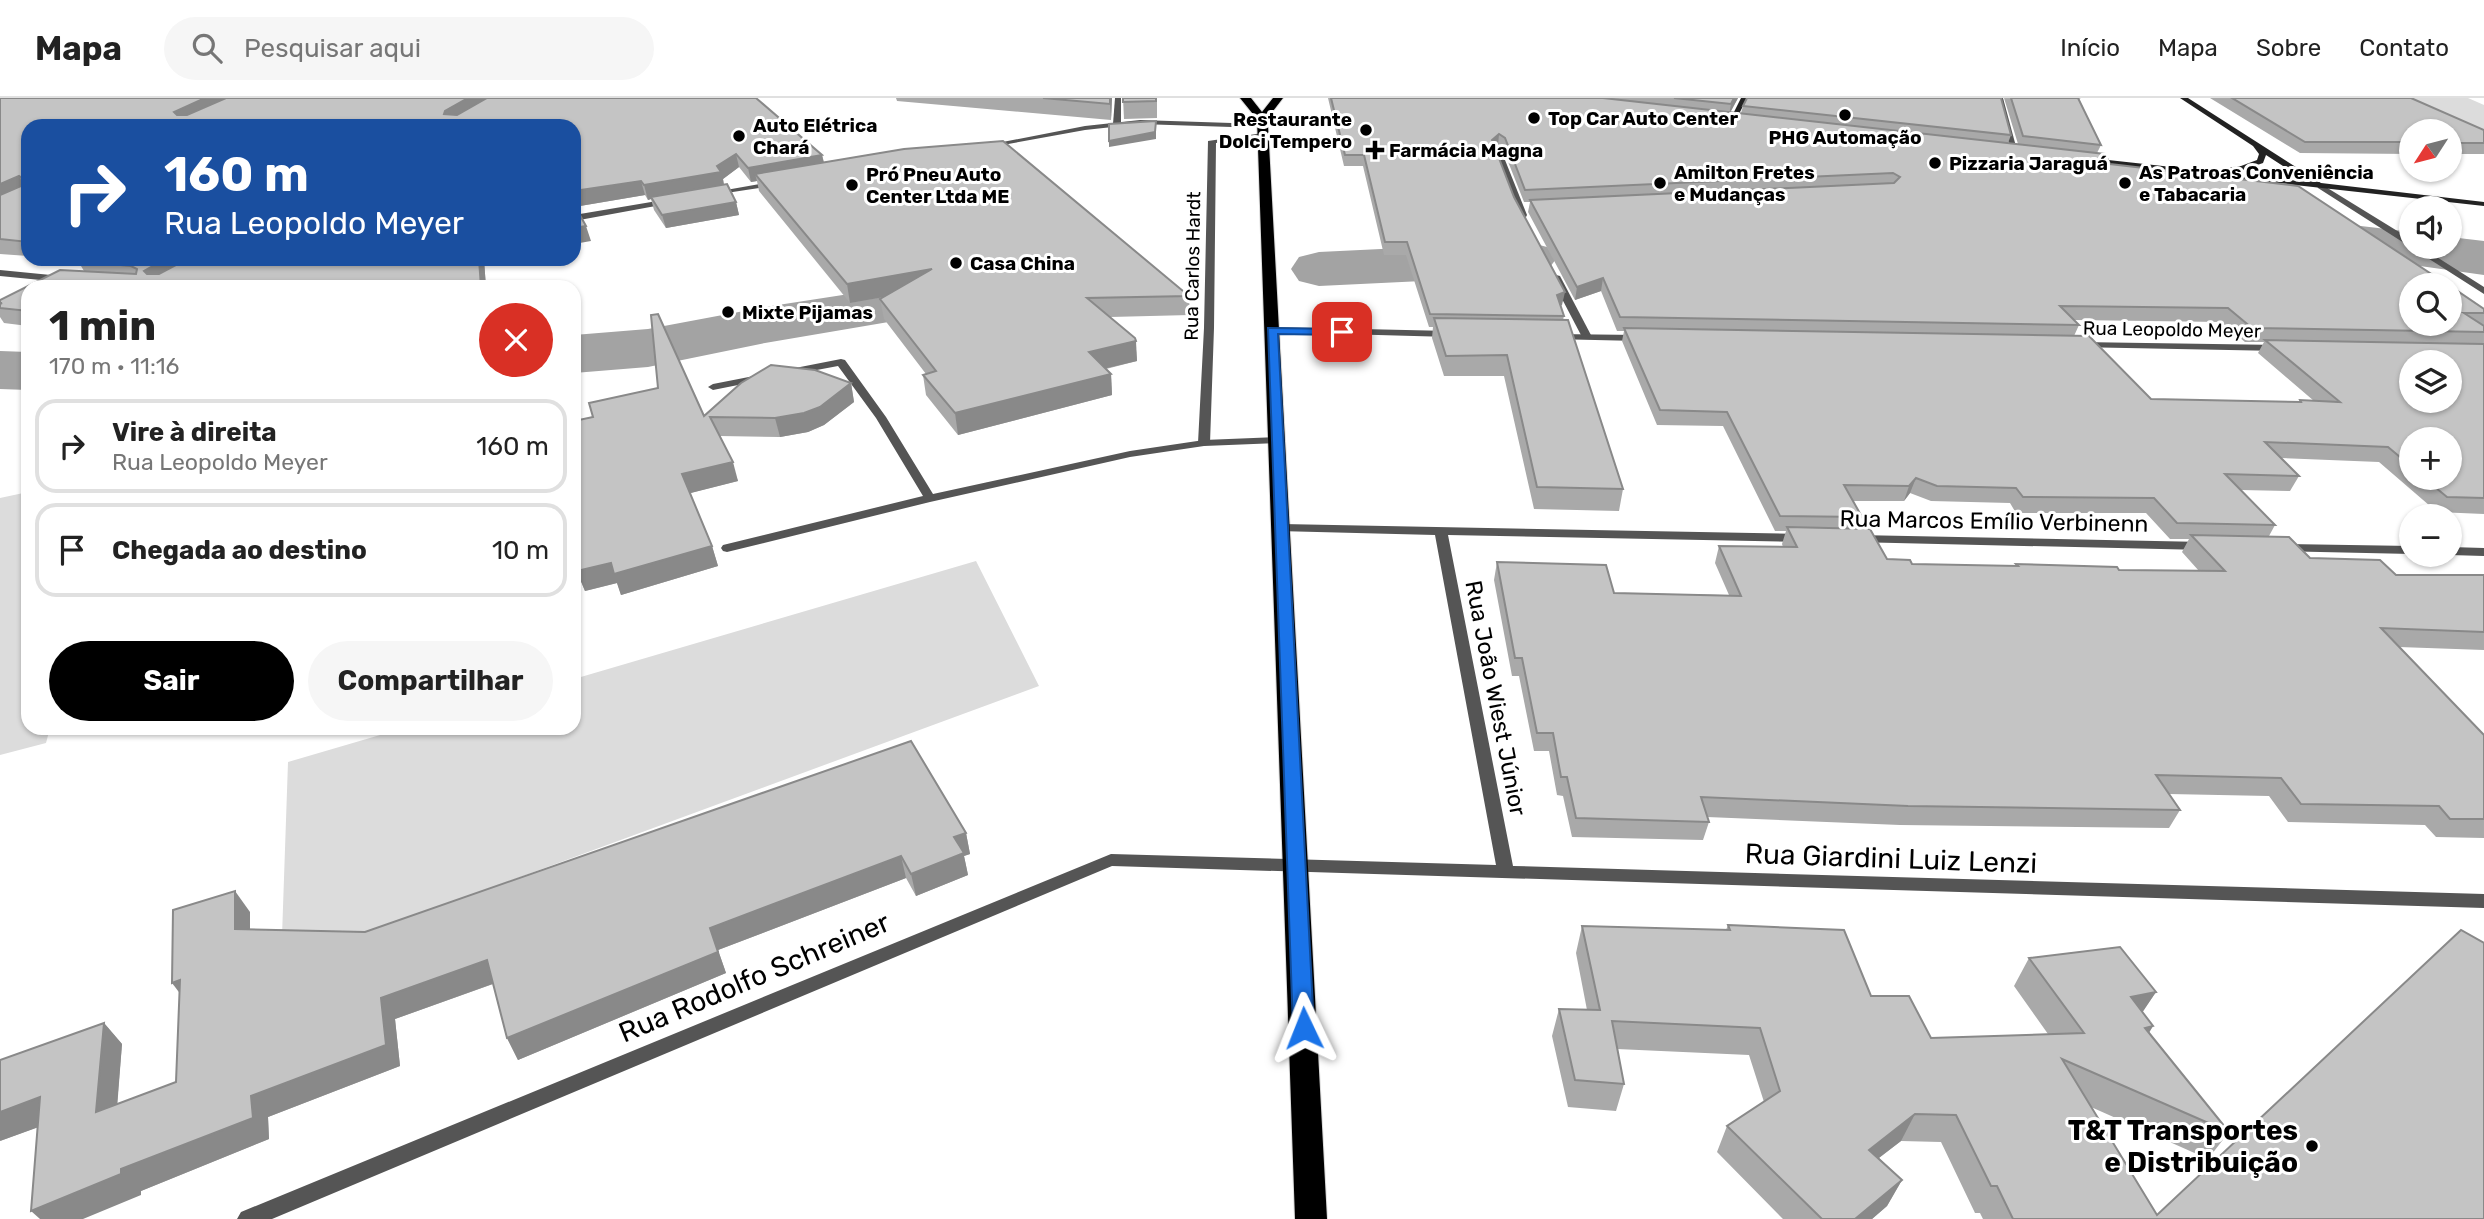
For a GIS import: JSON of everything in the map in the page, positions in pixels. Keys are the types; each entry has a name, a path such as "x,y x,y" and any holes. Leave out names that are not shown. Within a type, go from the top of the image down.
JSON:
{"highway":[{"path":"1245,98 1262,127 1279,440 1311,1219"},
{"path":"1262,127 1278,98"}],"main road":[{"path":"1732,120 1744,98"},
{"path":"2183,98 2321,186"},
{"path":"1718,119 1745,122"},
{"path":"2196,172 2253,165 2260,161 2263,154 2254,144"},
{"path":"2001,150 2027,153"},
{"path":"2076,159 2484,204"}],"street":[{"path":"1117,124 1118,98"},
{"path":"2000,98 2015,152"},
{"path":"982,146 1140,122 1262,127"},
{"name":"Rua Carlos Hardt","path":"1204,443 1212,141 1262,127"},
{"path":"1497,150 1518,208 1529,228"},
{"path":"704,195 782,181"},
{"path":"2321,186 2399,237"},
{"path":"581,217 678,200"},
{"path":"1518,208 1532,207"},
{"path":"2434,259 2484,291"},
{"path":"1551,269 1587,337"},
{"path":"0,273 66,280"},
{"path":"1272,330 1468,335"},
{"path":"1547,337 1656,339"},
{"name":"Rua Leopoldo Meyer","path":"2070,345 2291,349"},
{"path":"713,387 841,362 881,417 930,498"},
{"path":"727,548 930,498 1130,454 1204,443 1279,440"},
{"name":"Rua Marcos Emílio Verbinenn","path":"1282,528 1815,538"},
{"name":"Rua João Wiest Júnior","path":"1441,531 1506,873"},
{"name":"Rua Marcos Emílio Verbinenn","path":"1843,539 2217,547"},
{"path":"2273,548 2399,550"},
{"path":"2462,551 2484,552"},
{"name":"Rua Rodolfo Schreiner","path":"248,1219 1111,860 1297,865"},
{"name":"Rua Giardini Luiz Lenzi","path":"1297,865 2484,901"}],"shaded area":[{"path":"2374,98 2468,98 2484,105 2484,148 2462,138 2462,119 2420,119"},
{"path":"21,494 21,735 48,735 46,743 0,755 0,498"},
{"path":"976,561 1039,686 281,965 288,762 380,735 581,735 581,677"}],"building":[{"path":"0,98 205,98 174,112 177,115 187,115 226,98 468,98 444,114 457,115 487,98 756,98 822,155 748,168 736,154 717,166 721,172 644,185 641,181 581,190 581,119 21,119 21,178 0,184"},
{"path":"1043,98 1110,98 1110,104"},
{"path":"1123,98 1156,98 1156,101 1123,102"},
{"path":"1331,98 1603,98 2105,154 2110,164 2298,186 2399,253 2399,259 2409,259 2430,273 2399,273 2399,331 2252,328 2228,308 2060,306 2079,325 1620,317 1603,278 1577,287 1530,200 1894,183 1900,177 1893,173 1525,190 1505,138 1499,134 1492,140 1514,197 1565,292 1557,295 1564,316 1430,314 1407,242 1385,242 1364,155 1345,155"},
{"path":"1674,98 1734,98 1731,104"},
{"path":"1747,98 2001,98 2011,135 1743,106"},
{"path":"2011,98 2078,98 2101,145 2023,136"},
{"path":"2232,98 2411,98 2459,119 2399,119 2399,142 2305,142"},
{"path":"2462,120 2484,130 2484,143 2462,143"},
{"path":"1156,121 1155,132 1109,141 1109,124"},
{"path":"1003,141 1189,296 1087,298 1136,341 1089,352 1111,374 955,413 923,375 936,371 880,299 932,269 847,284 755,174 904,149"},
{"path":"727,184 736,202 662,215 651,197"},
{"path":"21,186 21,241 0,239 0,195"},
{"path":"131,266 153,266 144,271 147,274 159,274 174,266 480,266 480,280 40,280 60,270 136,274 137,269"},
{"path":"21,290 21,310 0,308 0,300"},
{"path":"2462,294 2484,309 2484,313 2464,313 2484,326 2484,332 2462,332"},
{"path":"658,314 704,416 741,383 771,365 815,370 851,383 820,407 804,413 775,418 710,417 733,462 682,474 712,546 614,574 611,563 581,570 581,420 593,417 589,403 658,388 651,315"},
{"path":"1434,318 1568,320 1623,489 1537,487 1507,355 1446,356"},
{"path":"1624,328 2089,336 2151,399 2301,402 2300,400 2340,402 2265,340 2484,344 2484,498 2447,497 2439,490 2462,490 2462,427 2399,427 2399,456 2388,447 2265,442 2299,476 2225,474 2275,525 2177,523 2154,498 2023,497 2016,488 1937,486 1916,478 1909,486 1844,485 1862,517 1780,516 1727,412 1660,410"},
{"path":"1787,527 1870,529 1887,559 1910,560 1912,564 2018,566 2016,564 2117,567 2119,570 2225,571 2191,535 2289,537 2310,558 2380,560 2396,575 2484,575 2484,632 2381,628 2484,735 2484,819 2450,819 2439,806 2301,804 2281,778 2156,775 2180,810 1908,806 1701,797 1709,822 1576,818 1567,777 1561,777 1553,733 1537,733 1522,658 1515,658 1497,562 1606,565 1614,593 1741,596 1719,546 1797,547"},
{"path":"911,741 966,833 954,837 964,853 911,874 901,856 710,928 718,952 507,1038 487,960 381,998 386,1045 251,1096 253,1118 121,1169 121,1174 31,1211 40,1097 0,1112 0,1060 104,1023 96,1112 176,1082 180,980 172,983 173,910 235,891 235,929 365,932"},
{"path":"1728,925 1844,930 1871,996 1909,996 1931,1038 2084,1033 2029,958 2120,947 2156,992 2131,997 2153,1026 2145,1028 2229,1132 2062,1059 2157,1215 2461,930 2484,943 2484,1219 2013,1219 1997,1186 1991,1186 1956,1115 1915,1114 1869,1150 1902,1180 1855,1219 1822,1219 1727,1126 1780,1091 1760,1028 1612,1021 1624,1084 1575,1080 1559,1009 1600,1010 1582,926 1730,930"}],"waterway":[{"path":"2268,231 2319,235 2484,258"},
{"path":"1319,269 1528,259"},
{"path":"581,353 648,348 765,325 998,288"},
{"path":"0,370 21,371"}],"place":[{"name":"PHG Automação","path":"1845,115"},
{"name":"Top Car Auto Center","path":"1534,118"},
{"name":"Restaurante Dolci Tempero","path":"1366,130"},
{"name":"Auto Elétrica Chará","path":"739,136"},
{"name":"Farmácia Magna","path":"1375,150"},
{"name":"Pizzaria Jaraguá","path":"1935,163"},
{"name":"Amilton Fretes e Mudanças","path":"1660,183"},
{"name":"As Patroas Conveniência e Tabacaria","path":"2125,183"},
{"name":"Pró Pneu Auto Center Ltda ME","path":"852,185"},
{"name":"Casa China","path":"956,263"},
{"name":"Mixte Pijamas","path":"728,312"},
{"name":"T&T Transportes e Distribuição","path":"2312,1146"}],"route":[{"path":"1304,1028 1272,330 1342,332"}]}
